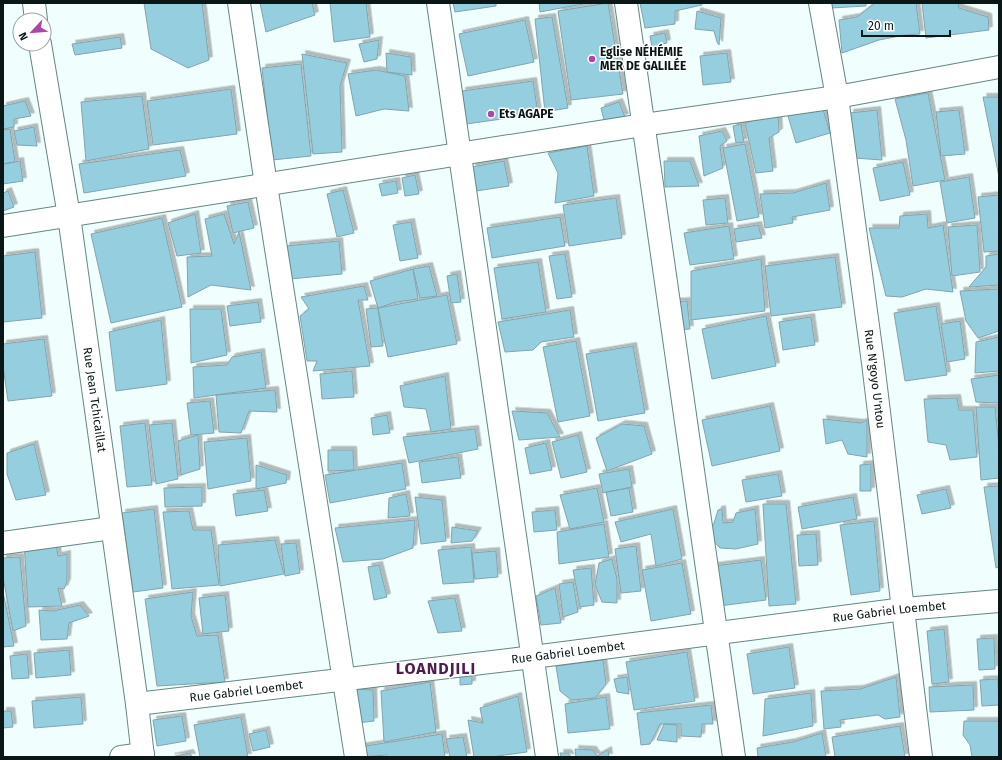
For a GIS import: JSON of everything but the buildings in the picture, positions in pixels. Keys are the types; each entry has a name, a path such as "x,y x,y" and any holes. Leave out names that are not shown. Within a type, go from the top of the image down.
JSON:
{"street":[{"path":"239,3 266,185 356,757"},
{"path":"438,3 547,757"},
{"path":"626,3 734,757"},
{"name":"Rue N'goyo U'ntou","path":"820,3 838,97 904,609 921,757"},
{"name":"Rue Jean Tchicaillat","path":"41,52 69,216 143,755"},
{"path":"3,226 644,125 838,97 999,67"},
{"path":"3,543 112,528"},
{"name":"Rue Gabriel Loembet","path":"137,704 533,657 904,609 999,601"},
{"path":"121,757 143,755"}],"place":[{"name":"Eglise NÉHÉMIE MER DE GALILÉE","path":"592,59"},
{"name":"Ets AGAPE","path":"491,114"}],"district":[{"name":"LOANDJILI","path":"436,668"}]}
